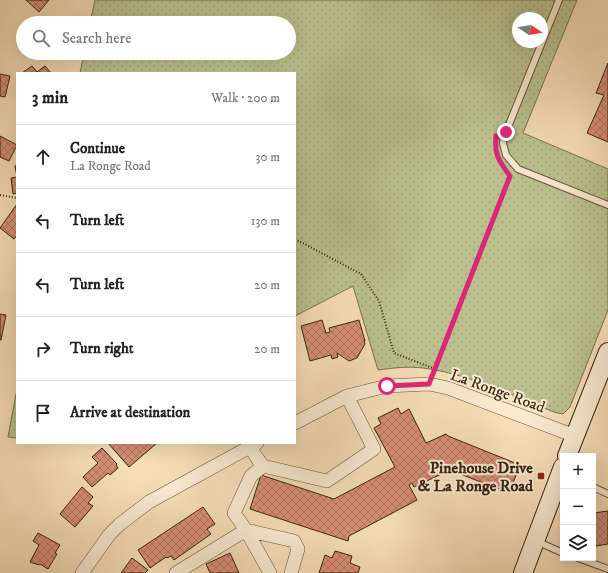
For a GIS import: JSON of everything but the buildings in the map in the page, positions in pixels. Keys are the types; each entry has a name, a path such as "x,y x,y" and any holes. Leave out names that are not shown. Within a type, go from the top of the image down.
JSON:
{"street":[{"path":"568,453 607,357"},
{"name":"La Ronge Road","path":"296,422 347,396 387,386 429,384 448,388 575,436"},
{"path":"82,573 109,534 149,502 254,445 256,458 263,466 327,481 374,449 347,396"},
{"path":"263,466 251,476 234,513 246,530 270,573"},
{"path":"523,573 560,475"},
{"path":"176,573 189,569 246,530 294,541 298,549 291,573"}],"lane":[{"path":"559,0 504,137 503,143 506,155 518,169 608,205"},
{"path":"596,488 608,494"},
{"path":"535,540 560,551"},
{"path":"586,561 608,569"}],"path":[{"path":"429,384 510,176 503,167"},
{"path":"0,195 16,198"},
{"path":"296,240 360,274 379,301 394,353 435,369"}],"green space":[{"path":"95,0 577,0 523,133 608,169 608,310 570,407 563,414 554,412 490,386 457,375 412,367 378,370 353,286 296,315 296,72 80,72 83,60 296,60 296,16 92,16"},
{"path":"16,394 16,438 8,437"}],"place":[{"name":"Pinehouse Drive & La Ronge Road","path":"541,476"}],"route":[{"path":"387,386 429,384 510,176 500,162 495,148 496,136 504,137 506,132"}]}
